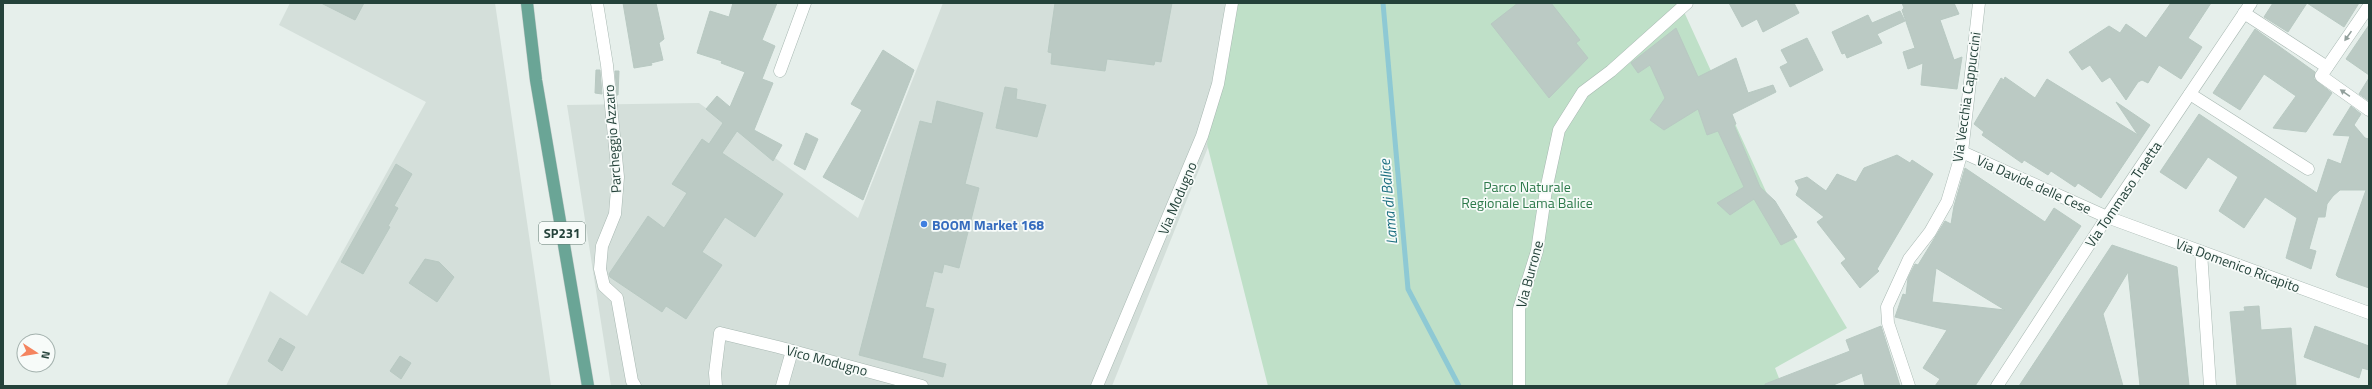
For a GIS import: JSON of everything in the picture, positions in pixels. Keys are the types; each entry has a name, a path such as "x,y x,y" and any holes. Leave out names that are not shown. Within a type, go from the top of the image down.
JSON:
{"main road":[{"name":"SP231","path":"518,3 536,80"},
{"name":"SP231","path":"527,3 536,80 588,386"}],"street":[{"name":"Parcheggio Azzaro","path":"597,3 607,65 618,177 615,214 602,246 600,269 604,286 616,298 632,381 635,386"},
{"path":"780,71 804,3"},
{"name":"Via Modugno","path":"1097,386 1202,136 1218,84 1232,3"},
{"name":"Via Burrone","path":"1519,386 1519,309 1537,251 1546,190 1559,130 1583,92 1611,71 1687,3"},
{"name":"Via Vecchia Cappuccini","path":"1909,386 1888,323 1887,307 1909,259 1930,232 1947,202 1962,152 1979,3"},
{"path":"2324,72 2369,6"},
{"path":"2248,8 2369,110"},
{"name":"Via Tommaso Traetta","path":"1996,386 2248,8"},
{"path":"2190,94 2308,170"},
{"name":"Via Davide delle Cese","path":"1962,152 2108,217"},
{"name":"Via Domenico Ricapito","path":"2108,217 2369,313"},
{"path":"2201,252 2210,386"},
{"name":"Vico Modugno","path":"716,386 715,373 720,333 922,386"},
{"path":"782,386 792,351"}],"shaded area":[{"path":"290,3 495,3 551,386 226,386 270,291 307,316 426,102 279,25"},
{"path":"943,3 1241,3 1221,115 1112,386 611,386 567,105 699,103 858,218"}],"green space":[{"name":"Parco Naturale Regionale Lama Balice","path":"1233,3 1680,3 1768,196 1847,328 1775,368 1782,386 1268,386 1207,144"}],"building":[{"path":"321,3 364,3 355,20"},
{"path":"623,3 656,3 664,39 659,43 663,60 651,63 652,65 634,68"},
{"path":"733,3 777,3 762,40 775,46 762,79 773,83 754,130 782,145 773,161 737,131 722,153 783,194 755,237 725,217 702,252 722,265 686,319 666,306 662,312 610,277 609,274 648,216 664,228 687,193 672,184 702,139 709,144 723,123 706,109 717,96 730,107 745,72 721,63 722,61 697,53 710,11 729,17"},
{"path":"1055,3 1172,3 1161,62 1155,61 1154,65 1107,59 1105,71 1051,64 1052,53 1048,52"},
{"path":"1518,3 1551,3 1580,40 1576,43 1588,58 1549,98 1491,24"},
{"path":"1729,3 1794,3 1799,13 1763,32 1757,19 1742,27"},
{"path":"1902,3 1954,3 1959,14 1940,20 1954,60 1962,57 1957,89 1921,85 1923,63 1908,69 1903,52 1915,48 1902,10 1904,8"},
{"path":"2171,3 2211,3 2188,38 2202,47 2181,79 2159,65 2148,83 2142,80 2138,82 2126,100 2110,77 2102,82 2090,65 2082,70 2069,52 2109,26 2120,33 2126,24 2146,38"},
{"path":"2273,3 2307,3 2288,32 2264,17"},
{"path":"2307,3 2359,3 2344,27"},
{"path":"1900,11 1905,21 1877,34 1882,43 1847,58 1845,53 1842,54 1832,32 1868,15 1872,23"},
{"path":"2369,25 2369,75 2346,59"},
{"path":"1676,28 1698,77 1736,58 1748,93 1773,85 1776,92 1732,114 1736,124 1734,125 1760,187 1775,201 1797,237 1781,245 1754,199 1730,215 1717,203 1744,187 1718,131 1707,135 1698,109 1664,130 1650,120 1665,98 1650,65 1638,73 1631,63"},
{"path":"2255,29 2315,72 2314,79 2332,93 2306,132 2273,128 2296,96 2264,74 2240,110 2213,93"},
{"path":"1807,38 1823,70 1790,87 1780,67 1788,63 1781,50"},
{"path":"883,50 914,70 863,200 823,177 862,110 851,104"},
{"path":"596,70 600,70 602,94 595,93"},
{"path":"615,71 619,71 618,95 617,95"},
{"path":"2005,77 2035,98 2047,79 2138,135 2116,102 2150,125 2101,198 2078,183 2075,187 2051,171 2048,175 2024,160 2022,163 1982,135 1984,132 1974,124 2001,78 2004,80"},
{"path":"2369,78 2369,101 2359,94"},
{"path":"1005,87 1017,89 1016,99 1046,105 1037,137 996,128"},
{"name":"BOOM Market 168","path":"937,101 983,113 965,184 979,188 959,268 944,264 942,273 934,271 925,307 934,309 922,358 946,364 943,377 859,355 920,121 932,124"},
{"path":"2351,106 2361,114 2354,125 2365,138 2369,139 2369,288 2336,275 2366,190 2340,190 2327,204 2325,217 2318,217 2309,249 2316,251 2311,269 2286,258 2297,218 2265,197 2244,228 2219,211 2238,177 2208,157 2186,189 2160,172 2199,114 2317,193 2328,159 2341,164 2350,136 2333,135"},
{"path":"806,133 818,139 805,170 794,164"},
{"path":"1897,155 1910,163 1912,160 1933,174 1877,269 1879,271 1860,288 1841,263 1846,259 1817,222 1824,217 1796,195 1799,188 1795,181 1807,177 1826,191 1837,174 1856,182 1864,168"},
{"path":"396,164 412,174 394,206 398,208 388,226 390,227 363,274 341,262"},
{"path":"1965,168 2045,222 2054,208 2081,226 1975,386 1935,386 1940,379 1923,368 1947,330 1895,317 1903,294 1906,295 1908,278 1915,264 1918,265 1945,221 1951,224 1954,206","holes":["1936,268 2005,310 1932,302"]},
{"path":"2112,245 2177,267 2189,386 2140,386 2128,272 2103,314 2123,386 2019,386"},
{"path":"425,259 439,262 454,277 437,302 409,283"},
{"path":"2259,306 2261,330 2291,328 2296,386 2237,386 2230,312 2245,311 2244,307"},
{"path":"1881,326 1900,386 1865,386 1862,373 1831,386 1765,386 1765,384 1850,351 1846,340"},
{"path":"2315,326 2369,346 2369,370 2362,368 2359,378 2304,357"},
{"path":"280,338 295,347 282,371 268,361"},
{"path":"400,356 411,363 401,379 390,371"}],"waterway":[{"name":"Lama di Balice","path":"1383,3 1408,289 1459,386"}],"place":[{"name":"BOOM Market 168","path":"924,224"}]}
